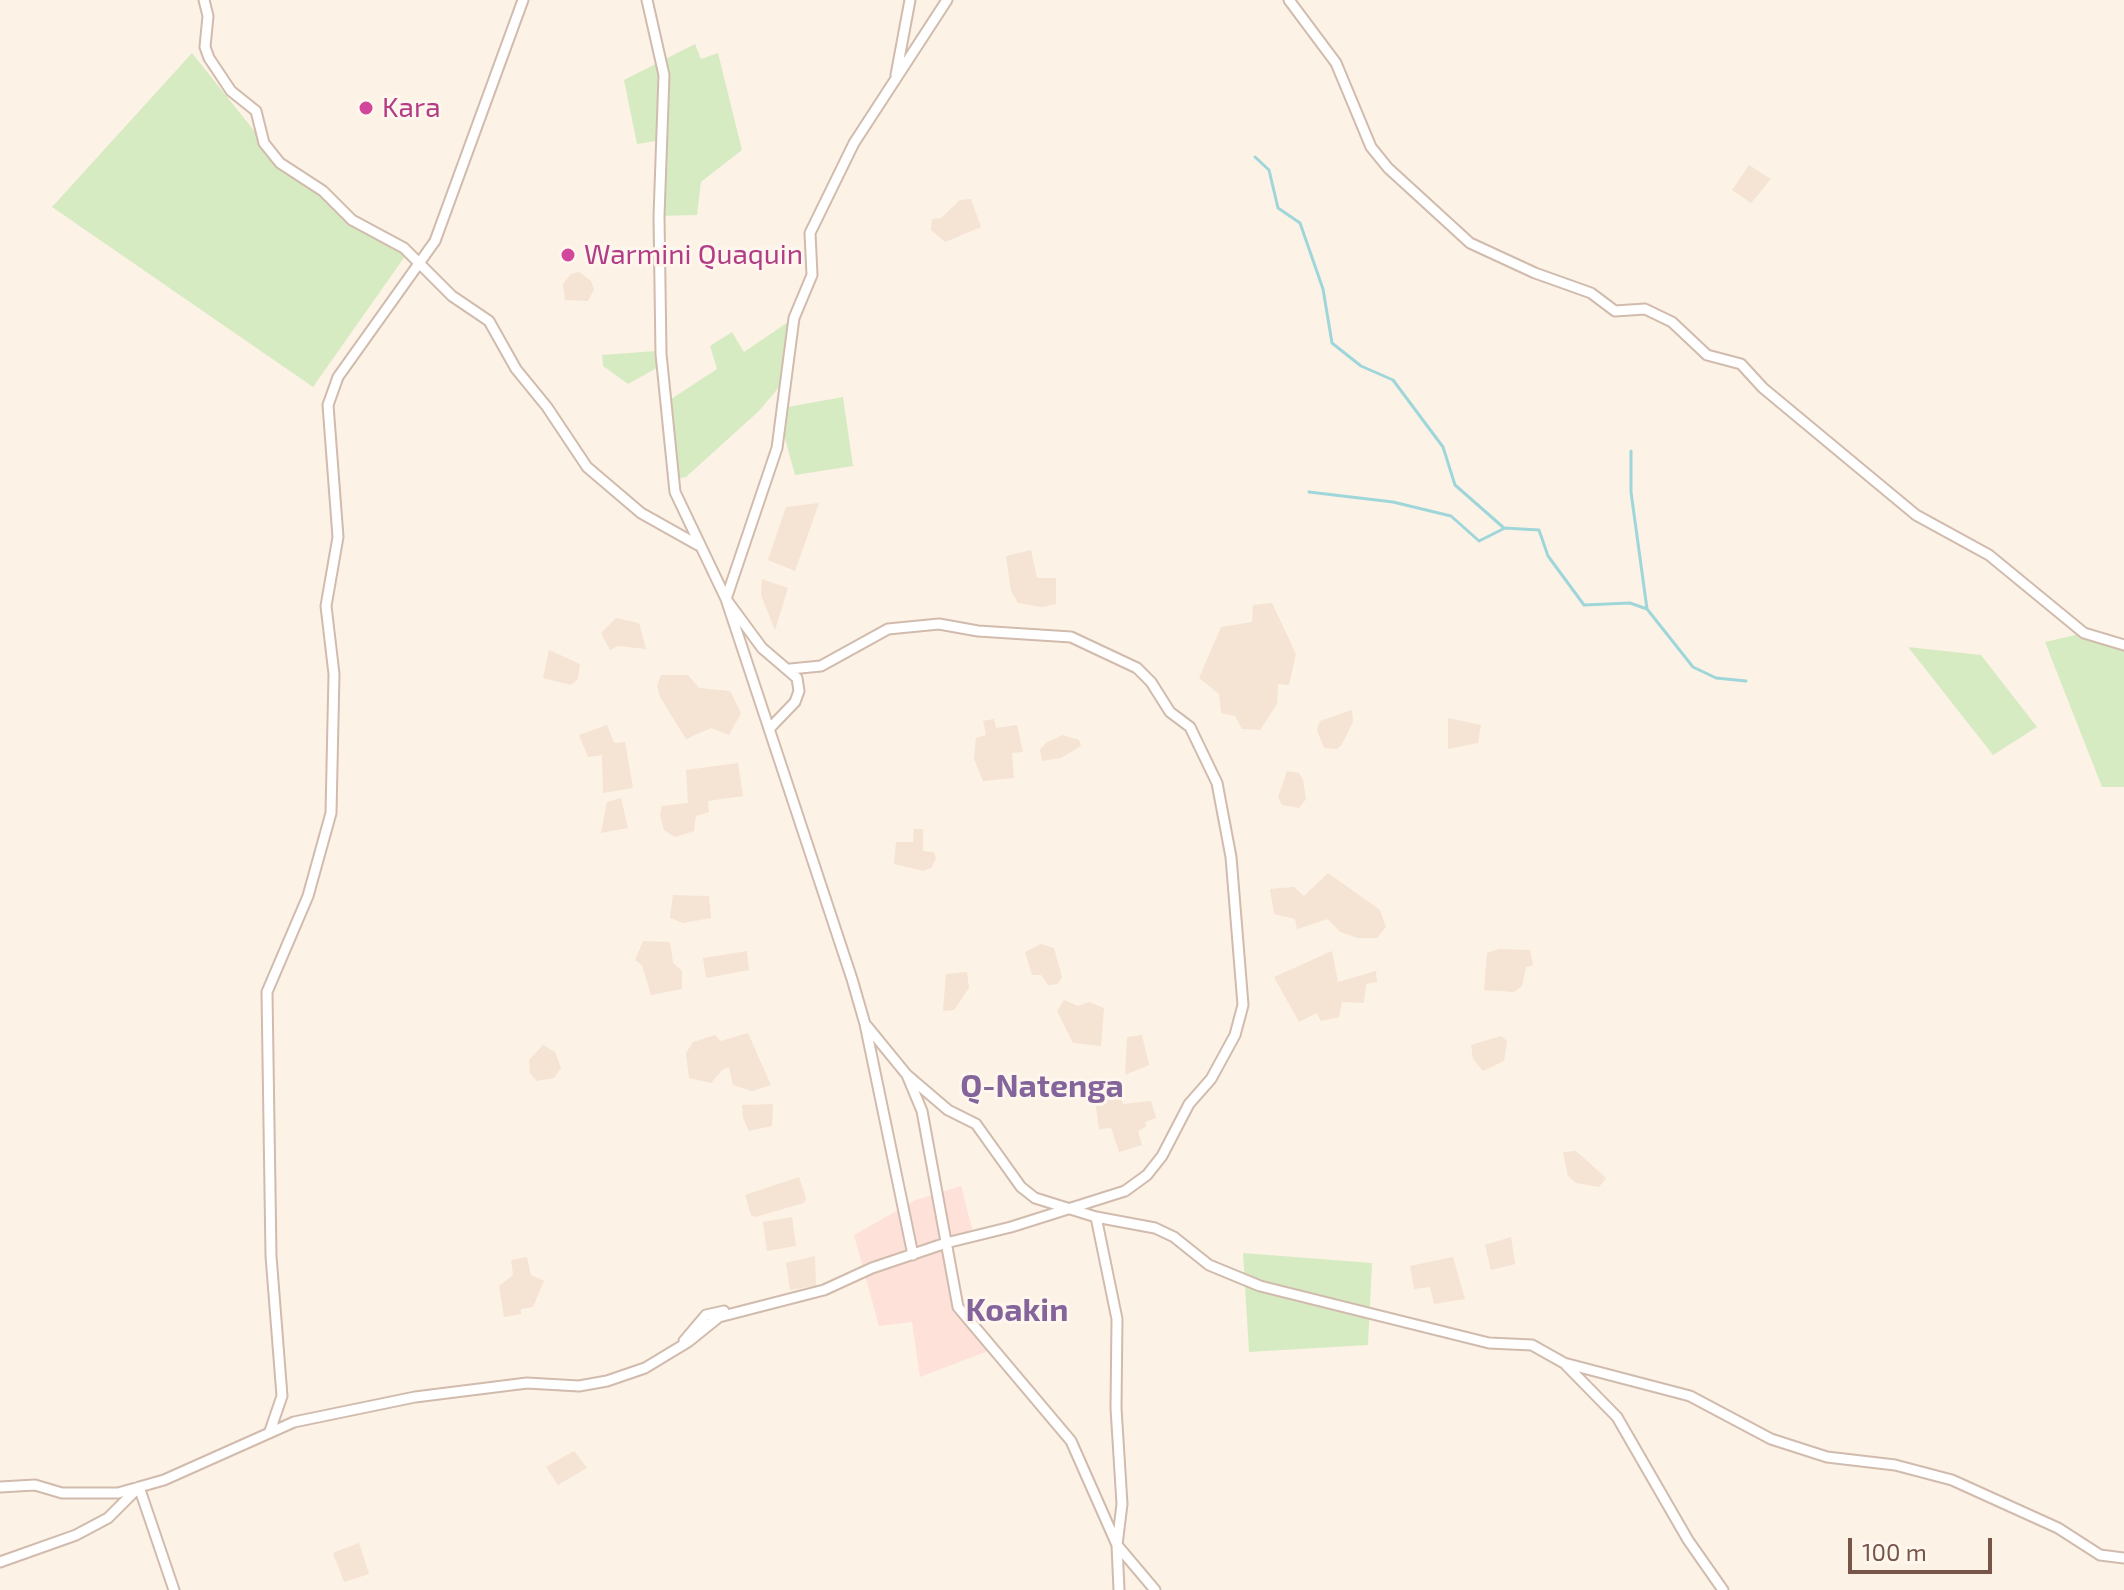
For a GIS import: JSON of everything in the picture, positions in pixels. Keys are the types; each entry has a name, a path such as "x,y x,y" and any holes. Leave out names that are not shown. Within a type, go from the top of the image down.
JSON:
{"street":[{"path":"204,0 208,16 205,47 209,58 231,91 256,111 264,143 280,163 323,191 352,220 404,248 452,296 489,321 516,369 547,407 587,467 641,513 698,545"},
{"path":"270,1431 282,1396 271,1256 267,992 308,896 331,813 334,677 326,606 338,537 328,405 338,377 435,241 523,0"},
{"path":"647,0 664,75 659,216 660,339 672,480 684,517 726,599 762,648 797,678 799,691 795,702 769,729"},
{"path":"894,81 910,0"},
{"path":"913,1255 865,1024 726,599 777,448 794,318 812,275 813,226 854,143 947,0"},
{"path":"1289,0 1336,63 1371,147 1388,168 1470,243 1535,273 1591,293 1615,311 1645,309 1672,322 1707,355 1741,364 1763,388 1916,515 1989,555 2084,633 2124,645"},
{"path":"0,1487 35,1485 62,1493 90,1495 139,1487 164,1480 294,1422 415,1397 527,1383 579,1386 607,1381 645,1368 680,1347 719,1317 824,1290 946,1243 1074,1208 1125,1191 1147,1175 1162,1156 1189,1104 1211,1079 1235,1035 1243,1005 1231,857 1217,783 1190,727 1170,712 1151,682 1137,668 1071,637 978,631 939,624 888,629 821,666 790,669"},
{"path":"865,1024 907,1075 948,1110 976,1124 1021,1187 1035,1198 1096,1217 1155,1228 1174,1237 1209,1265 1260,1286 1489,1343 1532,1345 1564,1363 1690,1396 1771,1439 1827,1457 1895,1465 1952,1480 2058,1528 2100,1555 2124,1558"},
{"path":"907,1075 922,1111 962,1315 1071,1441 1117,1545 1155,1590"},
{"path":"1096,1217 1117,1319 1116,1408 1122,1504 1117,1545 1119,1590"},
{"path":"1564,1363 1617,1417 1688,1540 1723,1590"},
{"path":"0,1562 97,1524 139,1487"},
{"path":"139,1487 174,1590"}],"shaded area":[{"path":"1749,165 1771,179 1751,203 1732,190"},
{"path":"971,199 981,227 945,242 931,230 932,219 941,218 960,200"},
{"path":"579,272 591,281 594,289 588,301 565,300 563,284 571,274"},
{"path":"819,503 795,571 768,560 786,507"},
{"path":"1031,550 1037,578 1056,578 1056,604 1042,607 1018,603 1011,591 1006,556"},
{"path":"762,579 788,588 775,630 761,595"},
{"path":"1272,603 1296,654 1289,685 1278,684 1277,704 1260,730 1242,729 1235,716 1221,713 1219,694 1199,678 1221,627 1252,622 1253,605"},
{"path":"616,618 639,623 646,649 618,646 610,650 601,633"},
{"path":"549,650 580,664 578,679 571,685 543,678"},
{"path":"661,675 688,675 699,688 730,691 741,713 729,735 711,728 686,739 660,697 657,686"},
{"path":"1352,710 1353,722 1342,744 1337,749 1324,748 1317,730 1320,721"},
{"path":"1448,718 1481,725 1478,743 1448,749"},
{"path":"994,719 996,728 1017,725 1023,752 1012,753 1014,778 983,781 974,759 976,738 986,735 983,721"},
{"path":"607,725 614,743 625,742 633,788 603,793 602,755 588,757 579,735"},
{"path":"1063,735 1079,740 1081,746 1061,758 1042,761 1040,750 1047,742"},
{"path":"738,763 743,796 708,801 709,812 696,816 694,831 675,837 664,830 660,815 662,806 688,803 686,770"},
{"path":"1287,771 1299,773 1303,779 1306,799 1299,808 1282,805 1278,797"},
{"path":"621,798 628,828 601,833 607,802"},
{"path":"914,829 923,829 923,851 934,852 936,859 931,868 923,871 894,864 896,842 913,842"},
{"path":"1328,873 1380,910 1386,927 1377,938 1358,938 1340,932 1328,919 1297,929 1295,919 1274,914 1270,889 1294,887 1304,896"},
{"path":"673,895 709,896 711,918 683,923 670,918"},
{"path":"643,941 670,942 673,963 682,971 682,989 651,995 642,965 635,960"},
{"path":"1041,944 1054,948 1062,977 1058,984 1048,985 1041,975 1032,975 1025,952"},
{"path":"1499,949 1530,950 1533,965 1526,967 1522,986 1514,992 1484,990 1487,953"},
{"path":"747,951 749,970 706,978 703,958"},
{"path":"1332,951 1338,982 1376,971 1377,982 1366,984 1364,1003 1342,1002 1339,1017 1321,1021 1317,1013 1299,1022 1274,977"},
{"path":"967,972 969,988 954,1010 943,1011 946,974"},
{"path":"1064,1000 1078,1006 1089,1002 1104,1008 1101,1046 1073,1043 1057,1011"},
{"path":"748,1033 771,1085 752,1091 733,1085 729,1067 722,1070 711,1083 689,1078 686,1053 693,1042 715,1035 721,1041"},
{"path":"1142,1035 1149,1065 1125,1075 1127,1037"},
{"path":"1501,1036 1507,1041 1504,1061 1483,1071 1473,1059 1471,1045"},
{"path":"543,1045 555,1052 561,1068 554,1078 537,1081 530,1073 529,1060"},
{"path":"1121,1098 1123,1104 1151,1101 1156,1118 1145,1122 1146,1127 1138,1131 1142,1145 1119,1152 1111,1128 1099,1129 1095,1100"},
{"path":"773,1104 772,1126 749,1131 743,1118 742,1105"},
{"path":"1576,1151 1606,1178 1599,1187 1576,1183 1568,1176 1563,1152"},
{"path":"799,1177 806,1198 804,1203 755,1217 751,1215 745,1195"},
{"path":"961,1186 974,1236 946,1243 958,1307 991,1350 920,1377 912,1322 879,1326 854,1235 916,1200"},
{"path":"792,1217 796,1246 767,1251 763,1222"},
{"path":"1511,1237 1515,1264 1491,1270 1485,1245"},
{"path":"815,1256 816,1286 790,1290 786,1263"},
{"path":"527,1257 531,1275 544,1281 533,1307 521,1309 521,1314 504,1317 499,1286 513,1275 511,1260"},
{"path":"1453,1257 1465,1299 1434,1304 1430,1287 1414,1289 1410,1266"},
{"path":"574,1451 587,1468 558,1485 546,1467"},
{"path":"359,1543 369,1574 344,1582 333,1553"}],"green space":[{"path":"695,44 701,59 718,53 742,150 701,182 697,215 659,216 661,140 637,144 624,80"},
{"path":"192,53 264,143 352,220 408,252 313,387 52,207"},
{"path":"794,318 785,380 759,411 686,477 672,480 665,403 717,369 710,346 732,332 744,352"},
{"path":"656,351 657,368 628,384 603,366 602,355"},
{"path":"843,397 853,466 795,475 780,420 782,408"},
{"path":"2084,633 2124,645 2124,787 2102,787 2045,642"},
{"path":"1908,647 1981,655 2037,727 1993,755"},
{"path":"1243,1253 1372,1263 1368,1345 1249,1352"}],"waterway":[{"path":"1255,157 1269,170 1278,208 1300,223 1323,289 1332,343 1361,366 1393,380 1443,447 1455,485 1504,528 1539,530 1548,556 1584,605 1630,603 1647,609 1693,667 1716,678 1746,681"},
{"path":"1631,451 1631,492 1647,609"},
{"path":"1309,492 1393,502 1451,516 1479,541 1503,529"}],"place":[{"name":"Kara","path":"366,108"},
{"name":"Warmini Quaquin","path":"568,255"}],"district":[{"name":"Q-Natenga","path":"1042,1086"},
{"name":"Koakin","path":"1017,1310"}]}
